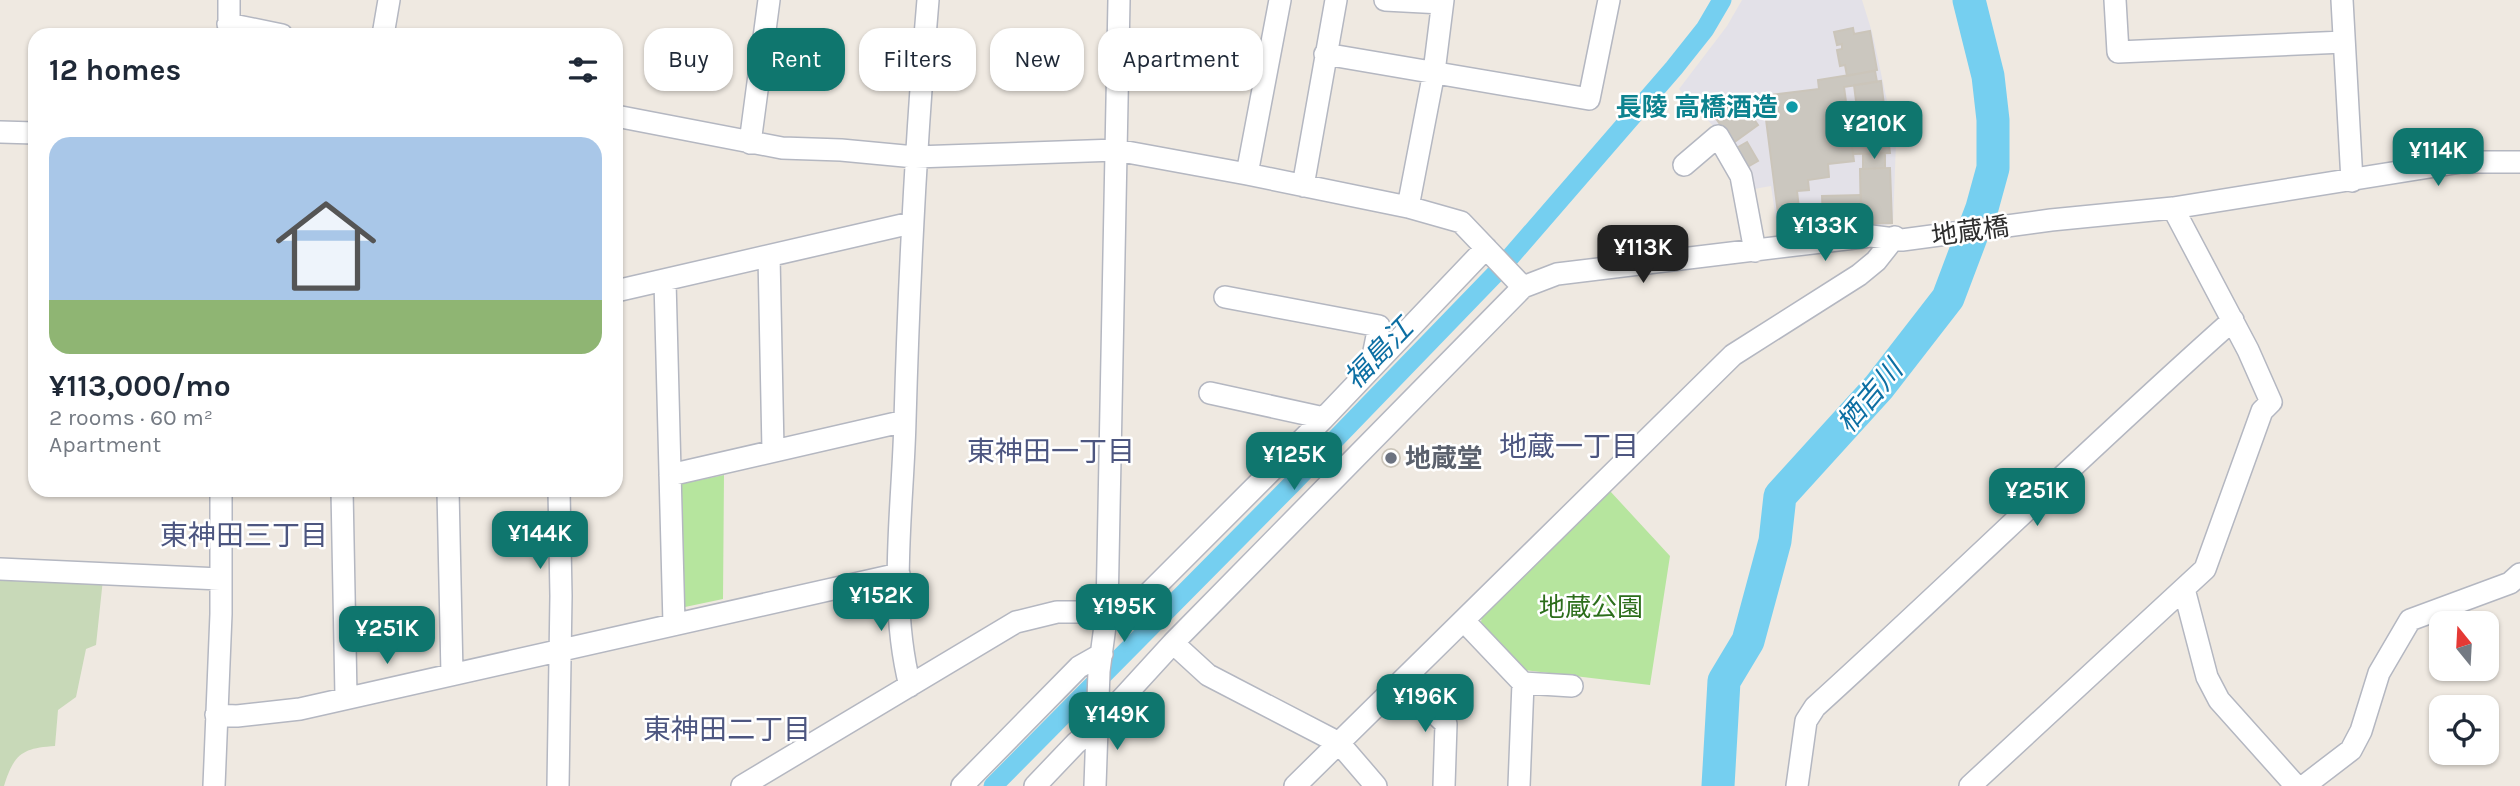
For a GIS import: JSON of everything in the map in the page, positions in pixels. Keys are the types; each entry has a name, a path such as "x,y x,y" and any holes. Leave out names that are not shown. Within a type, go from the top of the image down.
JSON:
{"street":[{"path":"228,28 229,0"},
{"path":"384,28 389,0"},
{"path":"750,143 769,0"},
{"path":"910,686 903,656 899,574 911,223 928,0"},
{"path":"1095,786 1100,662 1107,611 1119,0"},
{"path":"1247,174 1280,0"},
{"path":"1303,186 1336,0"},
{"path":"1385,0 1443,1 1434,72 1408,207"},
{"path":"1325,54 1589,99 1608,0"},
{"path":"2115,0 2118,52 2344,42"},
{"path":"2342,0 2352,181"},
{"path":"623,117 750,143 915,157 1116,150 1408,207 1461,222 1518,281 1035,786"},
{"path":"0,132 28,133"},
{"path":"1684,165 1718,136 1741,176 1755,251"},
{"name":"地蔵橋","path":"1518,281 1871,236 1899,239 2173,208 2461,162 2520,162"},
{"path":"1970,786 2205,569 2262,411 2271,402 2232,320 2173,208"},
{"path":"623,289 911,223"},
{"path":"1295,786 1734,355 1858,275 1899,239"},
{"path":"742,786 1028,617 1107,611 1130,612 1489,251"},
{"path":"769,256 773,450"},
{"path":"665,281 674,624"},
{"path":"1225,297 1379,326 1374,351 1380,359"},
{"path":"1797,786 1806,721 1815,707 1920,612 2083,454 2232,320"},
{"path":"1210,393 1324,418"},
{"path":"670,475 905,421"},
{"path":"214,786 221,497"},
{"path":"342,497 346,696"},
{"path":"448,497 452,674"},
{"path":"558,786 559,497"},
{"path":"0,569 220,579"},
{"path":"216,715 274,713 899,574"},
{"path":"2304,786 2351,750 2361,731 2379,673 2410,620 2510,583 2520,574"},
{"path":"2184,589 2207,677 2219,700 2296,786"},
{"path":"1465,622 1523,683 1572,686"},
{"path":"1173,643 1208,675 1339,743 1376,786"},
{"path":"962,786 1079,667 1100,662"},
{"path":"1402,682 1446,724 1444,786"},
{"path":"1520,786 1523,683"}],"shaded area":[{"name":"長陵 高橋酒造","path":"1742,0 1862,0 1872,32 1896,142 1893,224 1779,240 1771,186 1748,190 1718,126 1714,127 1679,89 1727,26"}],"green space":[{"path":"724,475 723,599 685,607 680,484"},
{"name":"地蔵公園","path":"1610,491 1670,556 1650,685 1523,670 1480,628 1482,616"},
{"path":"0,575 103,579 96,645 86,649 76,697 58,710 55,746 27,751 21,755 12,767 4,786 0,786"}],"building":[{"path":"1853,28 1854,34 1870,31 1877,70 1847,76 1845,65 1840,66 1837,50 1842,49 1842,44 1837,45 1834,32"},
{"path":"1875,71 1877,82 1844,87 1854,161 1828,164 1829,177 1808,180 1809,190 1797,191 1802,234 1781,237 1763,96 1819,89 1818,80"},
{"path":"1881,81 1890,153 1853,154 1848,118 1858,117 1854,85"},
{"path":"1738,97 1758,125 1733,143 1713,114"},
{"path":"1764,106 1765,115 1753,118 1748,111"},
{"path":"1747,142 1758,161 1744,169 1733,150"},
{"path":"1885,153 1885,168 1863,169 1863,154"},
{"path":"1890,168 1892,223 1861,224 1860,169"},
{"path":"1861,195 1861,218 1823,219 1822,196"},
{"path":"1833,220 1834,230 1817,231 1816,221"},
{"name":"地蔵堂","path":"1391,449 1397,452 1400,458 1397,464 1391,467 1385,464 1382,458 1385,452"}],"waterway":[{"name":"福島江","path":"993,786 1499,270 1674,68 1705,29 1722,0"},
{"name":"栖吉川","path":"1718,786 1724,681 1748,641 1775,541 1780,496 1879,387 1948,298 1982,208 1993,168 1993,120 1988,76 1969,0"}],"place":[{"name":"長陵 高橋酒造","path":"1792,107"},
{"name":"地蔵堂","path":"1391,458"}],"district":[{"name":"地蔵一丁目","path":"1569,446"},
{"name":"東神田一丁目","path":"1051,451"},
{"name":"東神田三丁目","path":"244,535"},
{"name":"東神田二丁目","path":"727,729"}]}
